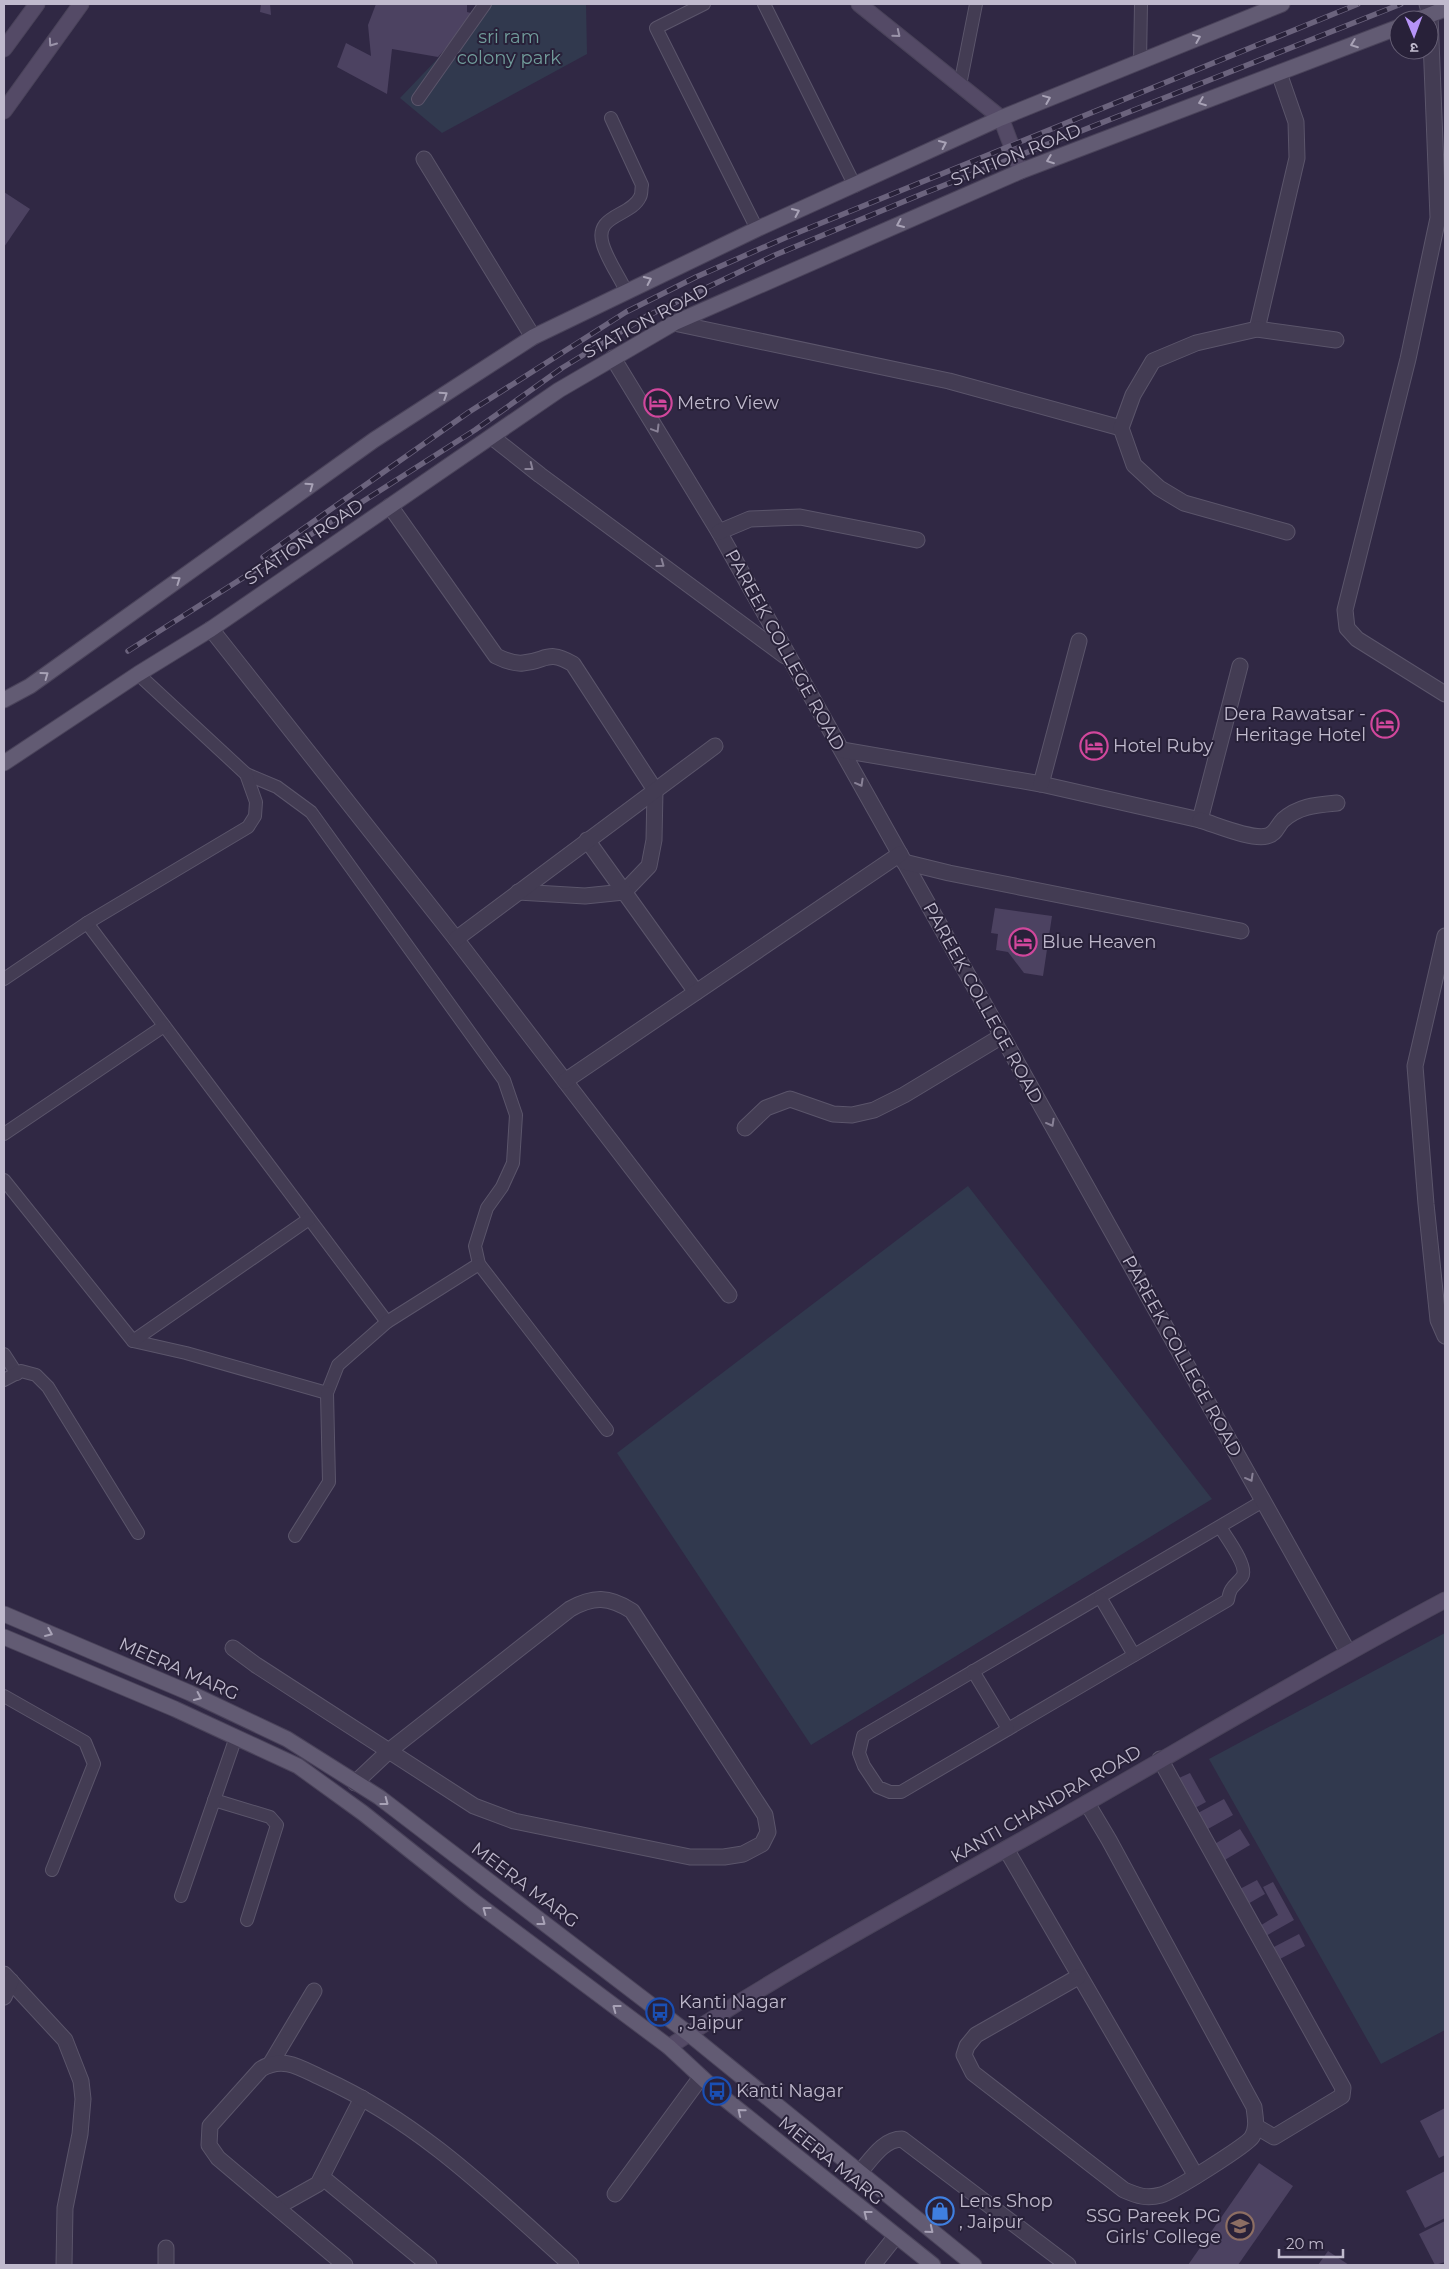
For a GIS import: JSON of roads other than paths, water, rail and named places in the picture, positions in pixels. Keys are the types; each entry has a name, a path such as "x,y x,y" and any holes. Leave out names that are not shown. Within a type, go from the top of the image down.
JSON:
{"main road":[{"path":"4,700 30,686 374,440 533,337 757,229 1001,118 1282,4"},
{"name":"STATION ROAD","path":"4,763 138,674 211,629 559,390 674,324 1021,171 1389,31"},
{"name":"MEERA MARG","path":"4,1614 190,1693 287,1739 379,1797 689,2034 859,2174 974,2265"},
{"name":"MEERA MARG","path":"4,1637 175,1709 298,1766 363,1812 475,1902 669,2047 725,2099 933,2265"}],"street":[{"path":"4,49 37,4"},
{"path":"4,111 81,4"},
{"path":"859,4 1001,118 1021,171"},
{"path":"1427,60 1438,218 1408,359 1344,610 1347,628 1357,639 1445,694"},
{"path":"1257,329 1297,158 1296,122 1279,73"},
{"path":"424,159 533,337"},
{"path":"674,324 949,381 1121,428"},
{"path":"1287,532 1184,504 1134,465 1121,428 1133,395 1153,361 1196,343 1257,329 1336,340"},
{"name":"PAREEK COLLEGE ROAD","path":"613,358 719,532 1348,1652"},
{"path":"492,437 540,475 790,659"},
{"path":"390,506 496,656 507,661 523,663 549,655 562,657 573,664 654,790 654,840 649,866 624,892 585,896 518,892"},
{"path":"719,532 750,519 800,517 918,540"},
{"path":"211,629 456,939 729,1295"},
{"path":"1041,784 1079,642"},
{"path":"1200,820 1240,666"},
{"path":"456,939 715,746"},
{"path":"842,750 1041,784 1200,820 1254,836 1267,836 1274,833 1281,822 1296,811 1307,806 1337,803"},
{"path":"587,840 696,992"},
{"path":"565,1081 696,992 902,858 949,873 1241,931"},
{"path":"1445,936 1415,1066 1438,1320 1445,1336"},
{"path":"745,1128 766,1108 790,1099 833,1114 852,1114 874,1110 904,1095 1002,1036"},
{"path":"234,1648 256,1665 390,1750 474,1806 514,1821 690,1857 724,1858 743,1854 762,1844 768,1832 765,1815 632,1611 619,1603 603,1599 584,1601 570,1609 390,1750 355,1783"},
{"name":"KANTI CHANDRA ROAD","path":"669,2047 744,1998 1348,1652 1445,1600"},
{"path":"1160,1759 1343,2088 1342,2096 1274,2137 1256,2127"},
{"path":"1078,1976 976,2035 967,2046 964,2055 973,2073 1124,2190 1143,2198 1163,2195 1196,2176 1252,2138 1256,2127 1254,2107 1087,1803"},
{"path":"1006,1849 1078,1976 1196,2176"},
{"path":"4,1997 8,1978"},
{"path":"8,1978 65,2040 81,2081 83,2099 80,2134 65,2208 64,2265"},
{"path":"314,1991 270,2063 261,2069 210,2126 209,2145 218,2158 345,2265"},
{"path":"270,2063 289,2063 388,2112 447,2154 571,2265"},
{"path":"615,2194 701,2077"},
{"path":"278,2207 318,2184 362,2098"},
{"path":"859,2174 882,2148 893,2139 902,2139 1068,2265"},
{"path":"322,2177 429,2265"},
{"path":"873,2265 896,2236"},
{"path":"166,2248 166,2265"}],"lane":[{"path":"418,99 485,4"},
{"path":"704,4 656,28 757,229"},
{"path":"764,4 855,186"},
{"path":"960,85 976,4"},
{"path":"1140,62 1141,4"},
{"path":"611,118 642,185 641,196 634,205 606,222 602,232 603,245 626,291"},
{"path":"138,674 246,774 277,787 311,812 504,1080 516,1115 513,1162 502,1188 487,1208 475,1246 478,1264 607,1430"},
{"path":"4,979 87,923 248,826 256,816 256,802 246,774"},
{"path":"87,923 387,1322"},
{"path":"4,1134 164,1026"},
{"path":"4,1180 133,1341 186,1353 327,1393"},
{"path":"133,1341 309,1219"},
{"path":"295,1536 329,1482 327,1393 338,1365 387,1322 478,1264"},
{"path":"4,1354 17,1374"},
{"path":"4,1380 21,1371 36,1375 48,1387 138,1533"},
{"path":"1220,1527 1244,1566 1243,1576 1229,1591 1228,1600 901,1792 890,1792 878,1786 864,1766 859,1753 863,1736 1263,1501"},
{"path":"1100,1597 1134,1655"},
{"path":"973,1671 1008,1729"},
{"path":"4,1696 84,1742 94,1764 52,1870"},
{"path":"181,1896 236,1737"},
{"path":"214,1800 270,1817 277,1825 247,1920"}],"railway":[{"path":"263,557 469,412 626,312 696,277 787,237 1358,4"},
{"path":"128,651 475,430 562,368 645,317 775,255 922,194 1401,4"}],"place":[{"name":"Metro View","path":"658,403"},
{"name":"Dera Rawatsar - Heritage Hotel","path":"1385,724"},
{"name":"Hotel Ruby","path":"1094,746"},
{"name":"Blue Heaven","path":"1023,942"},
{"name":"Kanti Nagar , Jaipur","path":"660,2012"},
{"name":"Kanti Nagar","path":"717,2091"},
{"name":"Lens Shop , Jaipur","path":"940,2211"},
{"name":"SSG Pareek PG Girls' College","path":"1240,2226"}],"park label":[{"name":"sri ram colony park","path":"509,47"}]}
